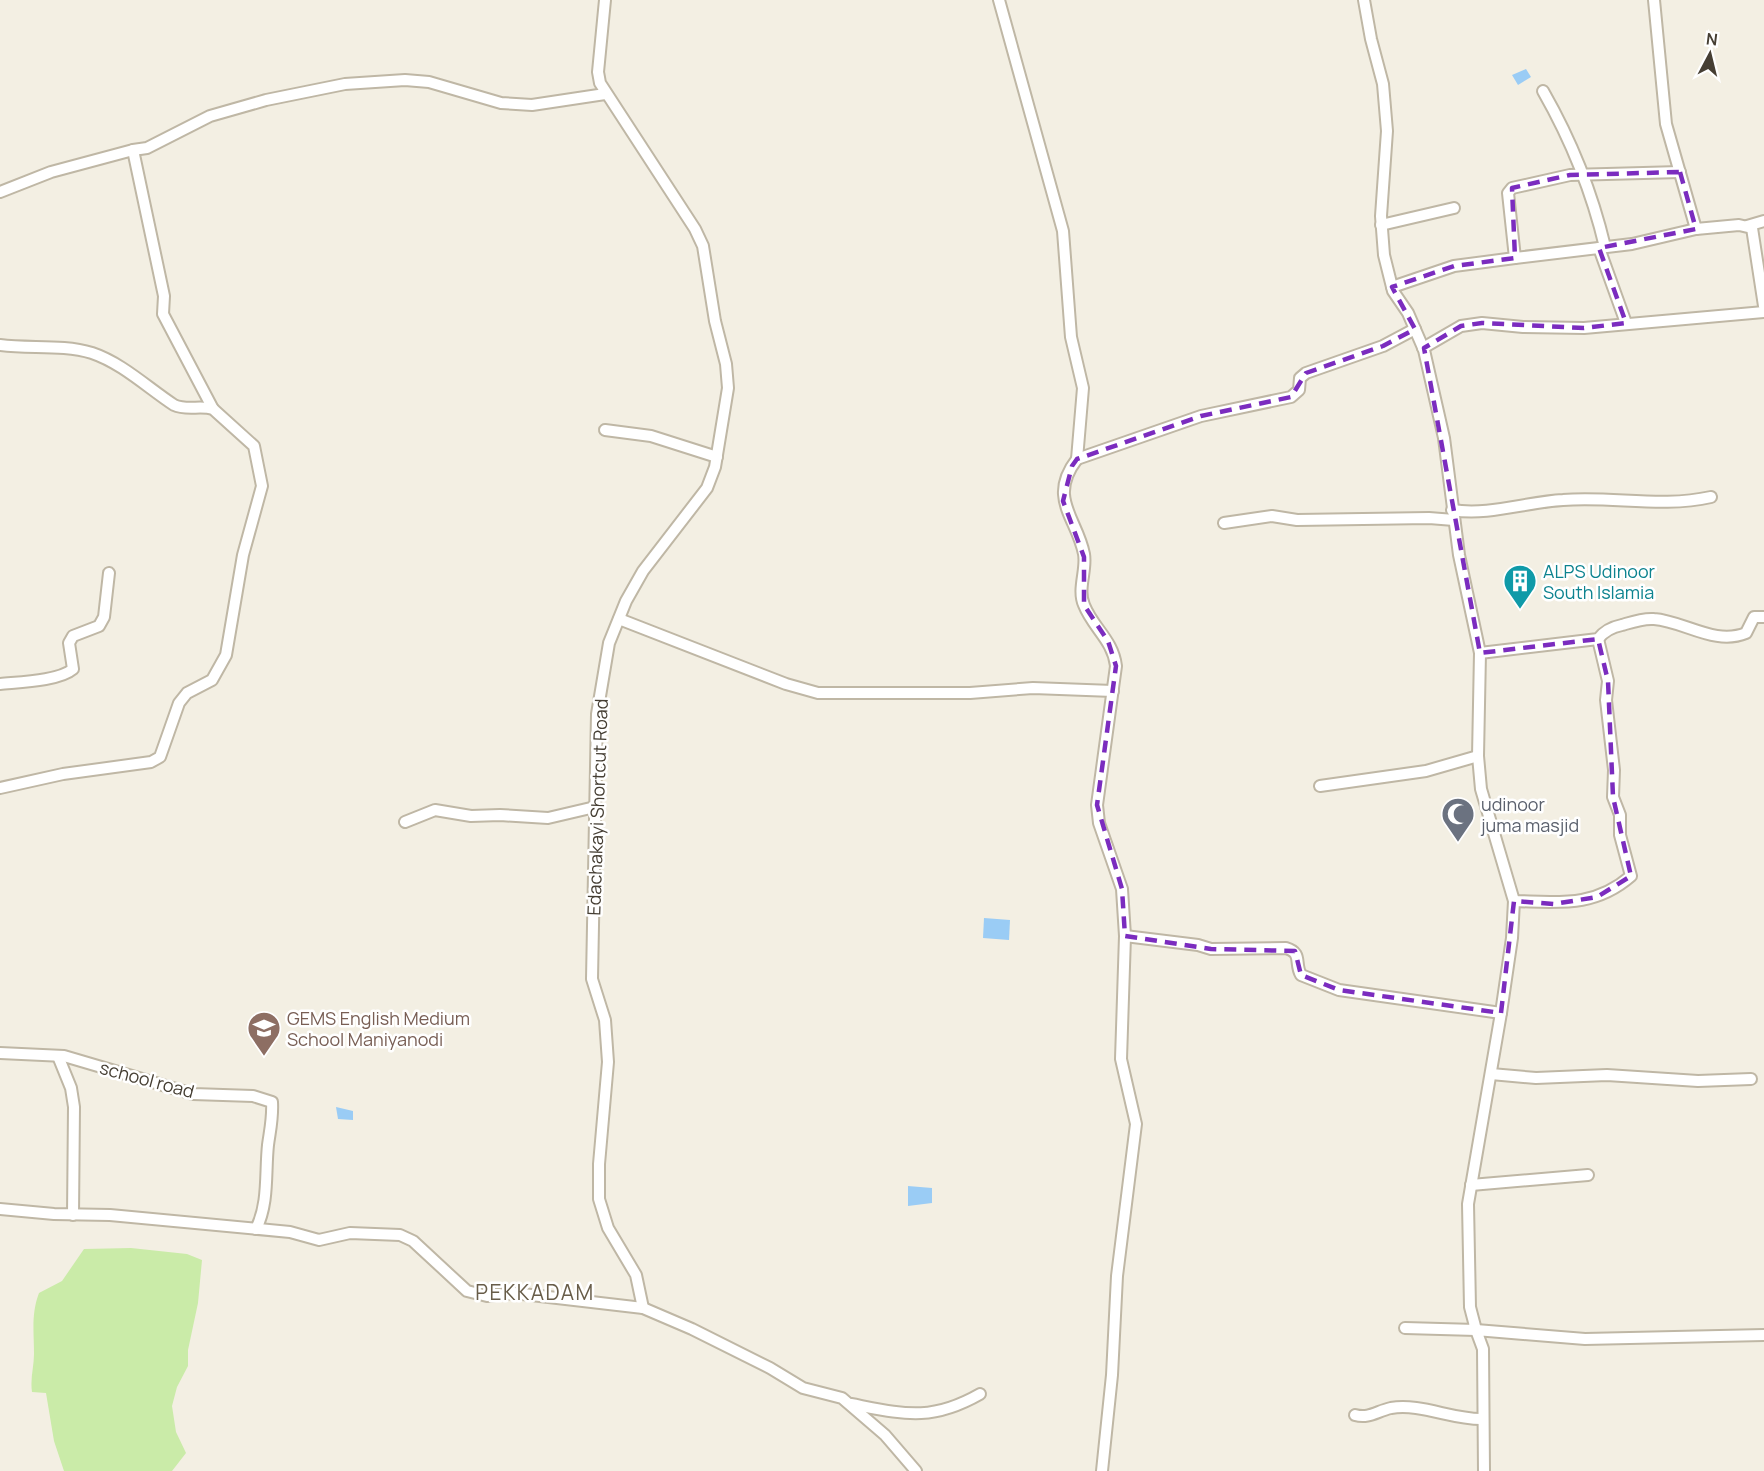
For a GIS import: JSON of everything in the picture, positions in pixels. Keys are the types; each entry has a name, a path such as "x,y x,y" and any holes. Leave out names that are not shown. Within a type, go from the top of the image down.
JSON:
{"street":[{"name":"Edachakayi Shortcut Road","path":"605,0 597,72 605,94 695,229 703,246 715,321 726,364 728,388 717,457 707,488 643,571 619,619 609,643 597,714 592,979 604,1020 609,1062 599,1164 599,1199 608,1228 636,1275 643,1308"},
{"path":"999,0 1063,231 1071,337 1083,388 1077,459 1072,466 1063,501 1084,557 1083,605 1115,654 1116,676 1097,805 1099,823 1122,889 1125,936 1121,1059 1136,1124 1117,1276 1112,1375 1102,1471"},
{"path":"1364,0 1383,84 1387,131 1382,225 1384,255 1392,287 1423,348 1444,438 1453,515 1468,604 1480,653 1478,756 1486,815 1514,901 1512,938 1501,1013 1468,1204 1470,1307 1483,1349 1484,1471"},
{"path":"1654,0 1666,124 1696,229"},
{"path":"0,192 51,172 147,148 210,116 267,100 345,84 405,80 429,82 501,103 532,105 605,94"},
{"path":"1544,91 1583,174 1602,248 1626,323"},
{"path":"0,788 63,774 151,762 160,757 179,703 187,693 212,680 226,656 243,555 262,486 254,446 213,409 163,314 164,296 133,150"},
{"path":"1515,258 1508,194 1512,188 1583,174 1680,172"},
{"path":"1382,225 1454,208"},
{"path":"1392,287 1454,266 1632,244 1696,229 1747,226 1764,221"},
{"path":"1747,226 1754,232 1764,306"},
{"path":"1423,348 1461,326 1482,323 1523,327 1584,328 1764,312"},
{"path":"1077,459 1201,416 1291,397 1299,390 1300,378 1306,373 1383,346 1415,329"},
{"path":"0,345 41,346 93,354 123,369 174,405 182,408 213,409"},
{"path":"605,430 651,436 717,457"},
{"path":"1224,523 1272,516 1297,520 1429,518 1562,500 1653,503 1711,497"},
{"path":"0,684 35,680 69,673 73,669 69,643 72,636 99,626 104,617 109,573"},
{"path":"1514,901 1545,901 1554,904 1597,897 1615,890 1631,876 1620,835 1620,815 1613,796 1614,770 1606,700 1608,681 1598,639 1602,633 1641,619 1656,619 1706,634 1738,635 1746,633 1754,617 1764,617"},
{"path":"619,619 786,684 818,693 970,693 1033,688 1113,691"},
{"path":"1480,653 1598,639"},
{"path":"1320,786 1426,771 1478,756"},
{"path":"405,822 435,810 471,816 548,818 595,807"},
{"path":"1125,936 1191,944 1211,950 1286,948 1293,950 1300,959 1298,970 1301,975 1339,990 1501,1013"},
{"name":"school road","path":"0,1053 58,1056 193,1094 254,1096 272,1102 273,1128 268,1145 267,1186 262,1200 262,1218 256,1229"},
{"path":"58,1056 71,1088 74,1107 73,1215"},
{"path":"1491,1074 1518,1078 1607,1075 1698,1081 1751,1079"},
{"path":"1471,1185 1553,1180 1588,1175"},
{"path":"0,1209 73,1215 110,1215 290,1232 319,1240 333,1239 350,1233 400,1235 413,1241 468,1291 487,1296 514,1293 643,1308 770,1368 803,1388 832,1394 851,1404 885,1435 915,1471"},
{"path":"1405,1328 1476,1330 1586,1339 1764,1335"},
{"path":"851,1404 900,1412 930,1413 959,1406 980,1394"},
{"path":"1355,1415 1364,1417 1391,1408 1405,1407 1483,1419"}],"highlighted area":[{"path":"1680,172 1696,229 1599,248 1626,323 1584,328 1482,323 1461,326 1424,348 1480,653 1598,639 1608,681 1613,797 1631,876 1597,897 1554,904 1514,901 1501,1013 1339,990 1301,975 1295,951 1211,949 1125,936 1122,889 1097,805 1116,666 1108,641 1084,605 1084,557 1063,501 1072,466 1077,459 1201,416 1291,397 1306,373 1383,346 1415,329 1392,287 1454,266 1515,258 1512,188 1570,175"}],"green space":[{"path":"131,1248 187,1254 202,1260 198,1303 188,1350 188,1366 177,1387 172,1406 176,1432 186,1453 172,1471 64,1471 54,1441 46,1393 32,1392 36,1301 39,1293 62,1281 84,1249"}],"water":[{"path":"1526,69 1531,77 1518,85 1512,75"},
{"path":"984,918 1010,920 1009,940 983,938"},
{"path":"336,1107 353,1111 353,1120 338,1119"},
{"path":"908,1186 932,1188 932,1203 908,1206"}],"place":[{"name":"ALPS Udinoor South Islamia","path":"1520,610"},
{"name":"udinoor juma masjid","path":"1458,843"},
{"name":"GEMS English Medium School Maniyanodi","path":"264,1057"}],"district":[{"name":"PEKKADAM","path":"535,1292"}]}
